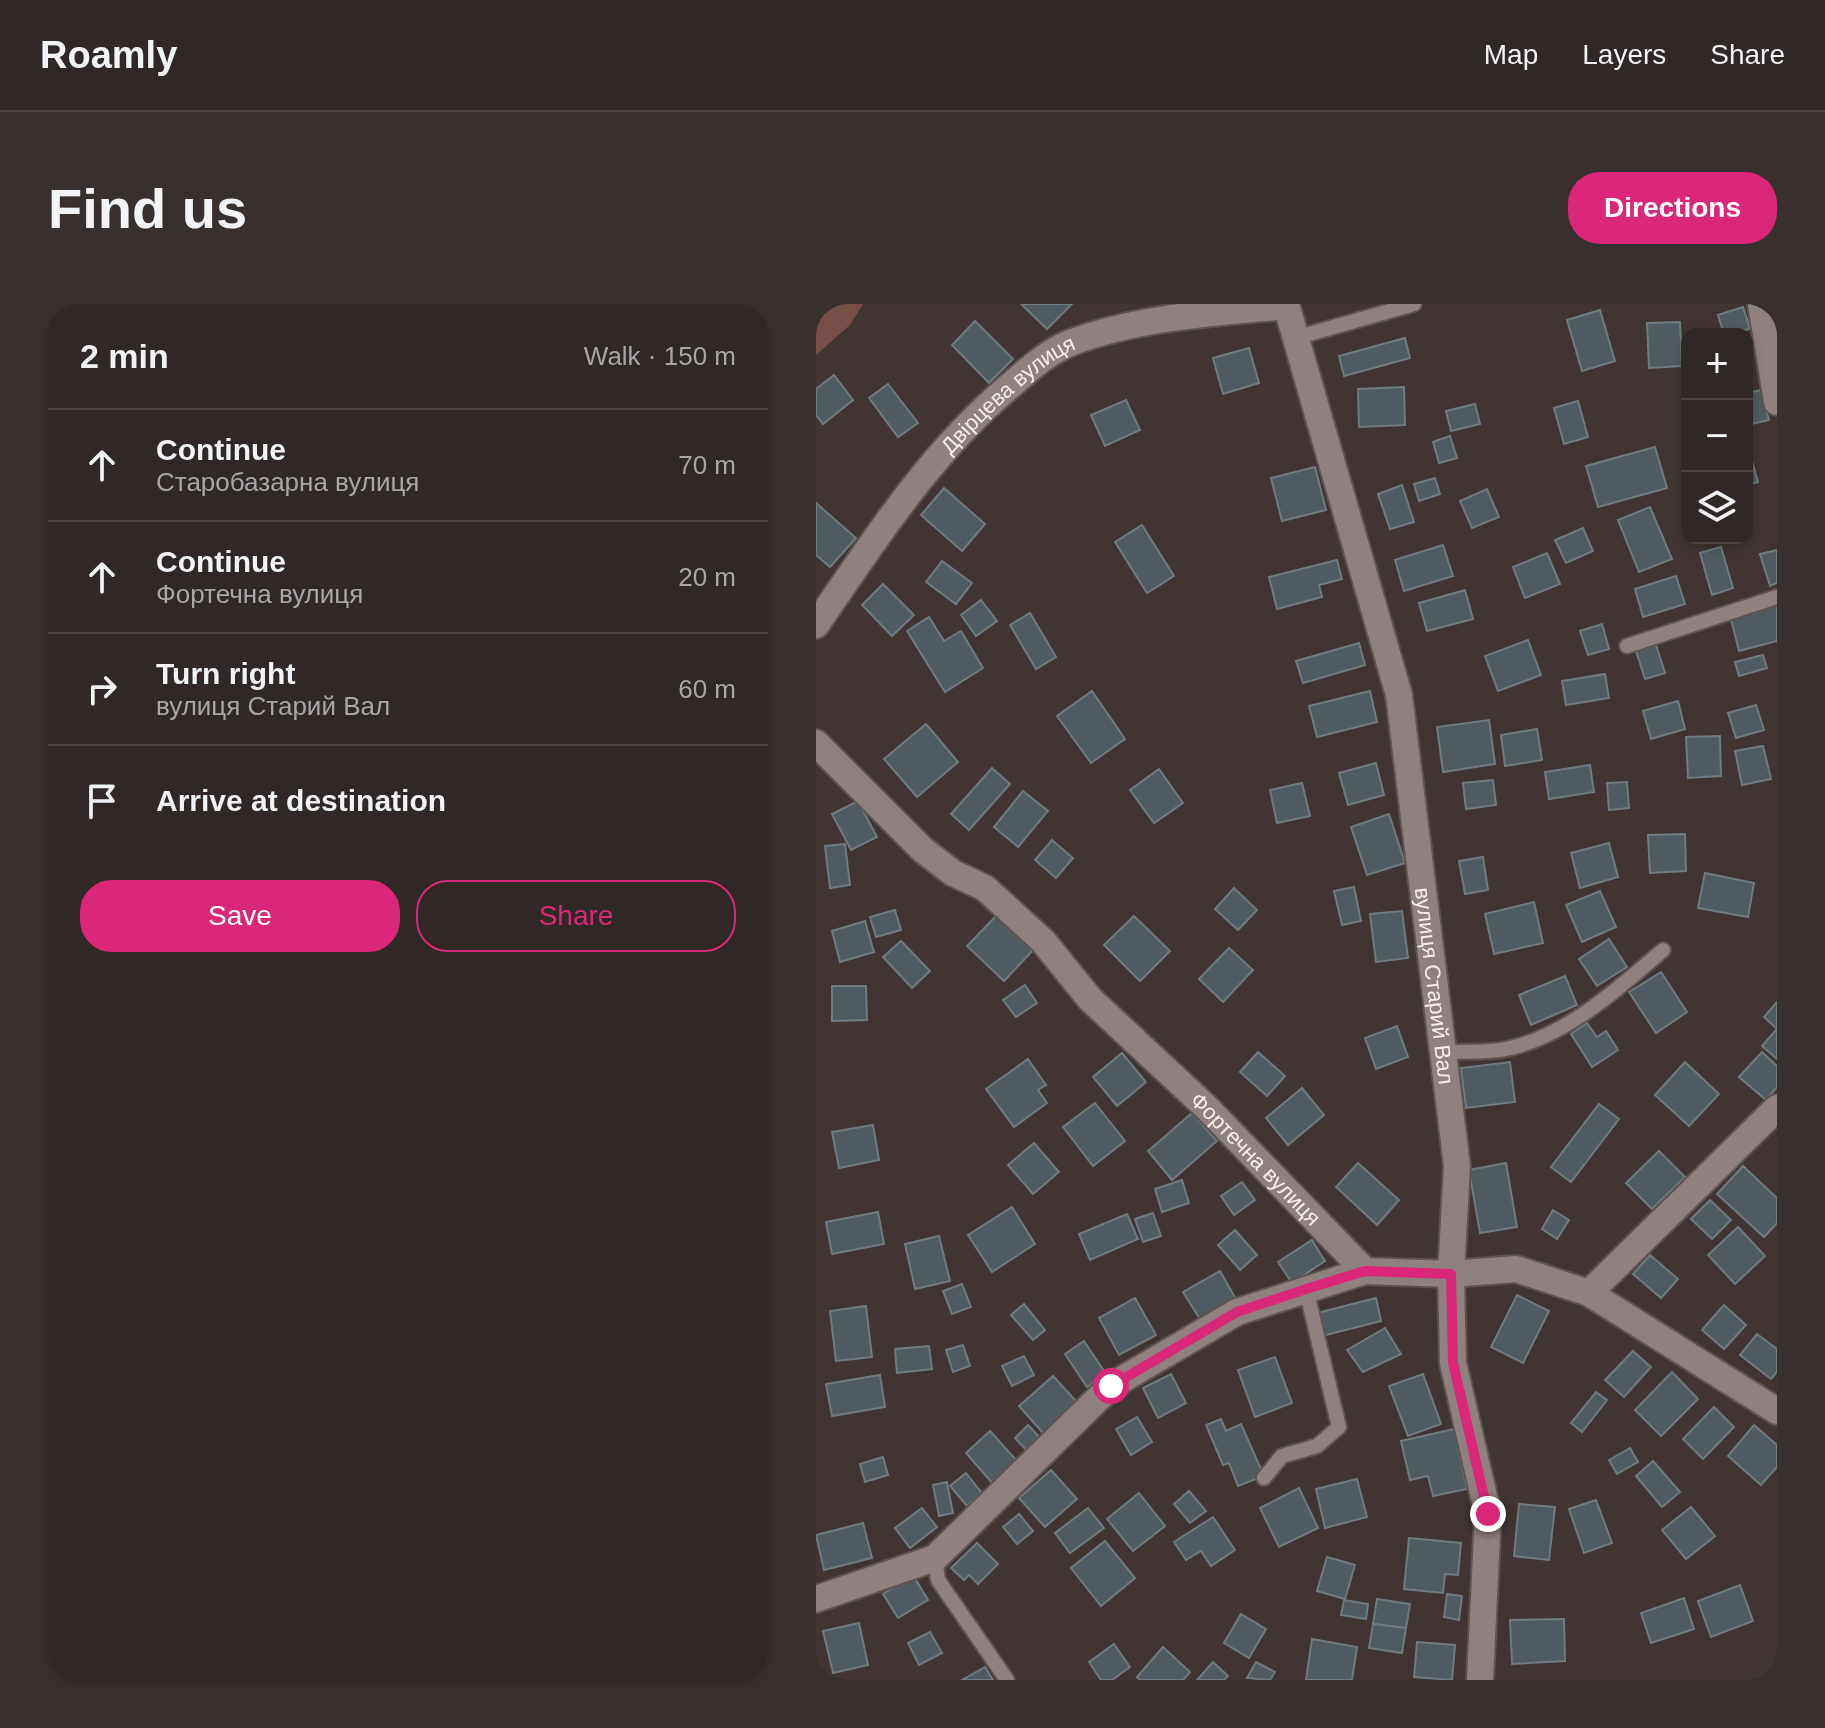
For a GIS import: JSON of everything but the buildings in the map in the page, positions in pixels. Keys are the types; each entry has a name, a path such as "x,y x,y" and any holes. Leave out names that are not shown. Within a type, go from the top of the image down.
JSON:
{"street":[{"path":"1761,304 1777,402"},
{"name":"вулиця Старий Вал","path":"1286,305 1399,695 1457,1166 1451,1274 1453,1363 1488,1514 1480,1680"},
{"name":"Двірцева вулиця","path":"816,625 912,486 970,419 1038,362 1068,344 1110,330 1194,315 1286,305"},
{"name":"Фортечна вулиця","path":"816,743 923,850 953,873 985,888 1043,941 1090,999 1207,1108 1365,1271"},
{"path":"1589,1293 1777,1108"},
{"path":"816,1599 935,1558 1111,1386 1237,1312 1365,1271 1451,1274 1516,1269 1589,1293 1777,1411"}],"lane":[{"path":"1295,338 1414,304"},
{"path":"1627,646 1777,597"},
{"path":"1443,1052 1503,1049 1533,1041 1617,990 1663,950"},
{"path":"1264,1478 1282,1456 1317,1446 1339,1427 1306,1289"},
{"path":"935,1558 938,1580 1007,1680"}],"shaded area":[{"path":"816,304 863,304 850,325 816,355"}],"route":[{"path":"1111,1386 1237,1312 1306,1289 1365,1271 1451,1274 1453,1363 1488,1514"}]}
